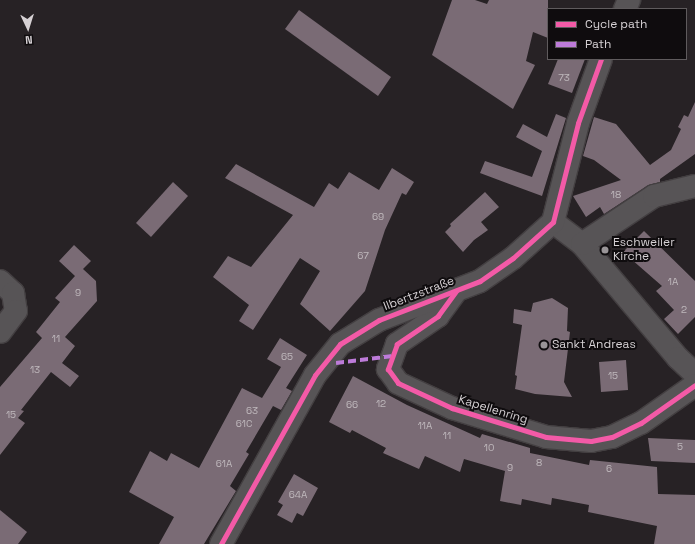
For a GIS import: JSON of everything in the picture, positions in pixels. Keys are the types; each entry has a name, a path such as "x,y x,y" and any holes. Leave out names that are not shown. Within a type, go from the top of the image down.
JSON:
{"street":[{"path":"601,60 578,123 553,222 582,244 678,358 695,374"},
{"path":"582,244 654,196 695,186"},
{"name":"Ilbertzstraße","path":"221,544 315,375 340,344 379,320 480,281 513,258 553,222"},
{"path":"0,281 13,293 16,310 0,332"},
{"name":"Kapellenring","path":"456,291 438,316 397,344 388,369 398,383 452,408 546,437 591,441 612,437 642,423 695,385"}],"building":[{"path":"452,0 475,0 487,4 489,0 548,0 547,38 533,32 526,61 535,65 513,109 432,55"},
{"path":"299,10 391,77 378,96 285,29"},
{"path":"558,60 585,60 572,93 548,84"},
{"path":"695,102 695,154 660,179 660,182 647,186 604,214 600,207 586,217 573,196 621,180 594,160 583,156 594,117 616,124 650,165 671,150 681,129 678,127 684,115 688,117"},
{"path":"556,114 566,118 542,196 480,173 485,161 532,177 542,151 516,137 523,124 547,137"},
{"path":"236,164 314,207 329,183 338,189 349,172 379,190 392,168 414,182 406,195 402,193 385,230 365,291 330,331 300,304 320,271 300,258 253,330 239,321 249,305 213,277 228,256 251,267 293,215 225,178"},
{"path":"173,182 188,196 151,237 136,223"},
{"path":"485,192 499,207 481,222 488,230 474,240 463,252 445,232 451,226 450,224"},
{"path":"644,231 695,281 695,317 678,334 664,319 674,310 656,291 662,286 623,252"},
{"path":"74,245 91,261 83,269 96,281 97,301 65,337 75,346 62,363 79,376 70,387 51,372 21,410 24,411 18,418 25,423 0,455 0,387 42,338 36,332 60,302 55,298 75,276 59,261"},
{"name":"Sankt Andreas","path":"552,298 568,308 567,331 570,332 564,382 572,397 535,394 515,389 517,376 515,375 522,325 513,323 514,309 531,312 533,303"},
{"path":"280,338 307,355 286,388 292,391 281,410 273,406 246,452 249,454 230,486 236,491 204,544 159,544 174,517 129,492 150,451 167,461 171,453 199,468 242,388 262,398 281,367 267,359"},
{"path":"626,360 628,390 601,392 599,362"},
{"path":"353,376 407,405 480,438 482,434 530,448 530,453 589,465 590,460 657,467 658,494 695,495 695,544 654,544 657,526 588,512 589,505 552,498 551,505 522,499 521,505 500,501 505,471 464,459 460,472 425,456 419,469 383,453 386,448 352,430 350,433 329,422"},
{"path":"648,438 695,440 695,463 651,461"},
{"path":"294,474 318,488 303,516 297,513 292,523 277,515 283,505 278,502"},
{"path":"0,510 27,532 18,544 0,544"}],"marked path":[{"path":"336,363 393,356"}],"cycle path":[{"path":"221,544 315,375 340,344 379,320 480,281 513,258 553,222 578,123 601,60"},
{"path":"456,291 438,316 397,344 388,369 398,383 452,408 546,437 591,441 612,437 641,423 695,385"}],"place":[{"name":"Eschweiler Kirche","path":"605,250"},
{"name":"Sankt Andreas","path":"544,345"}]}
